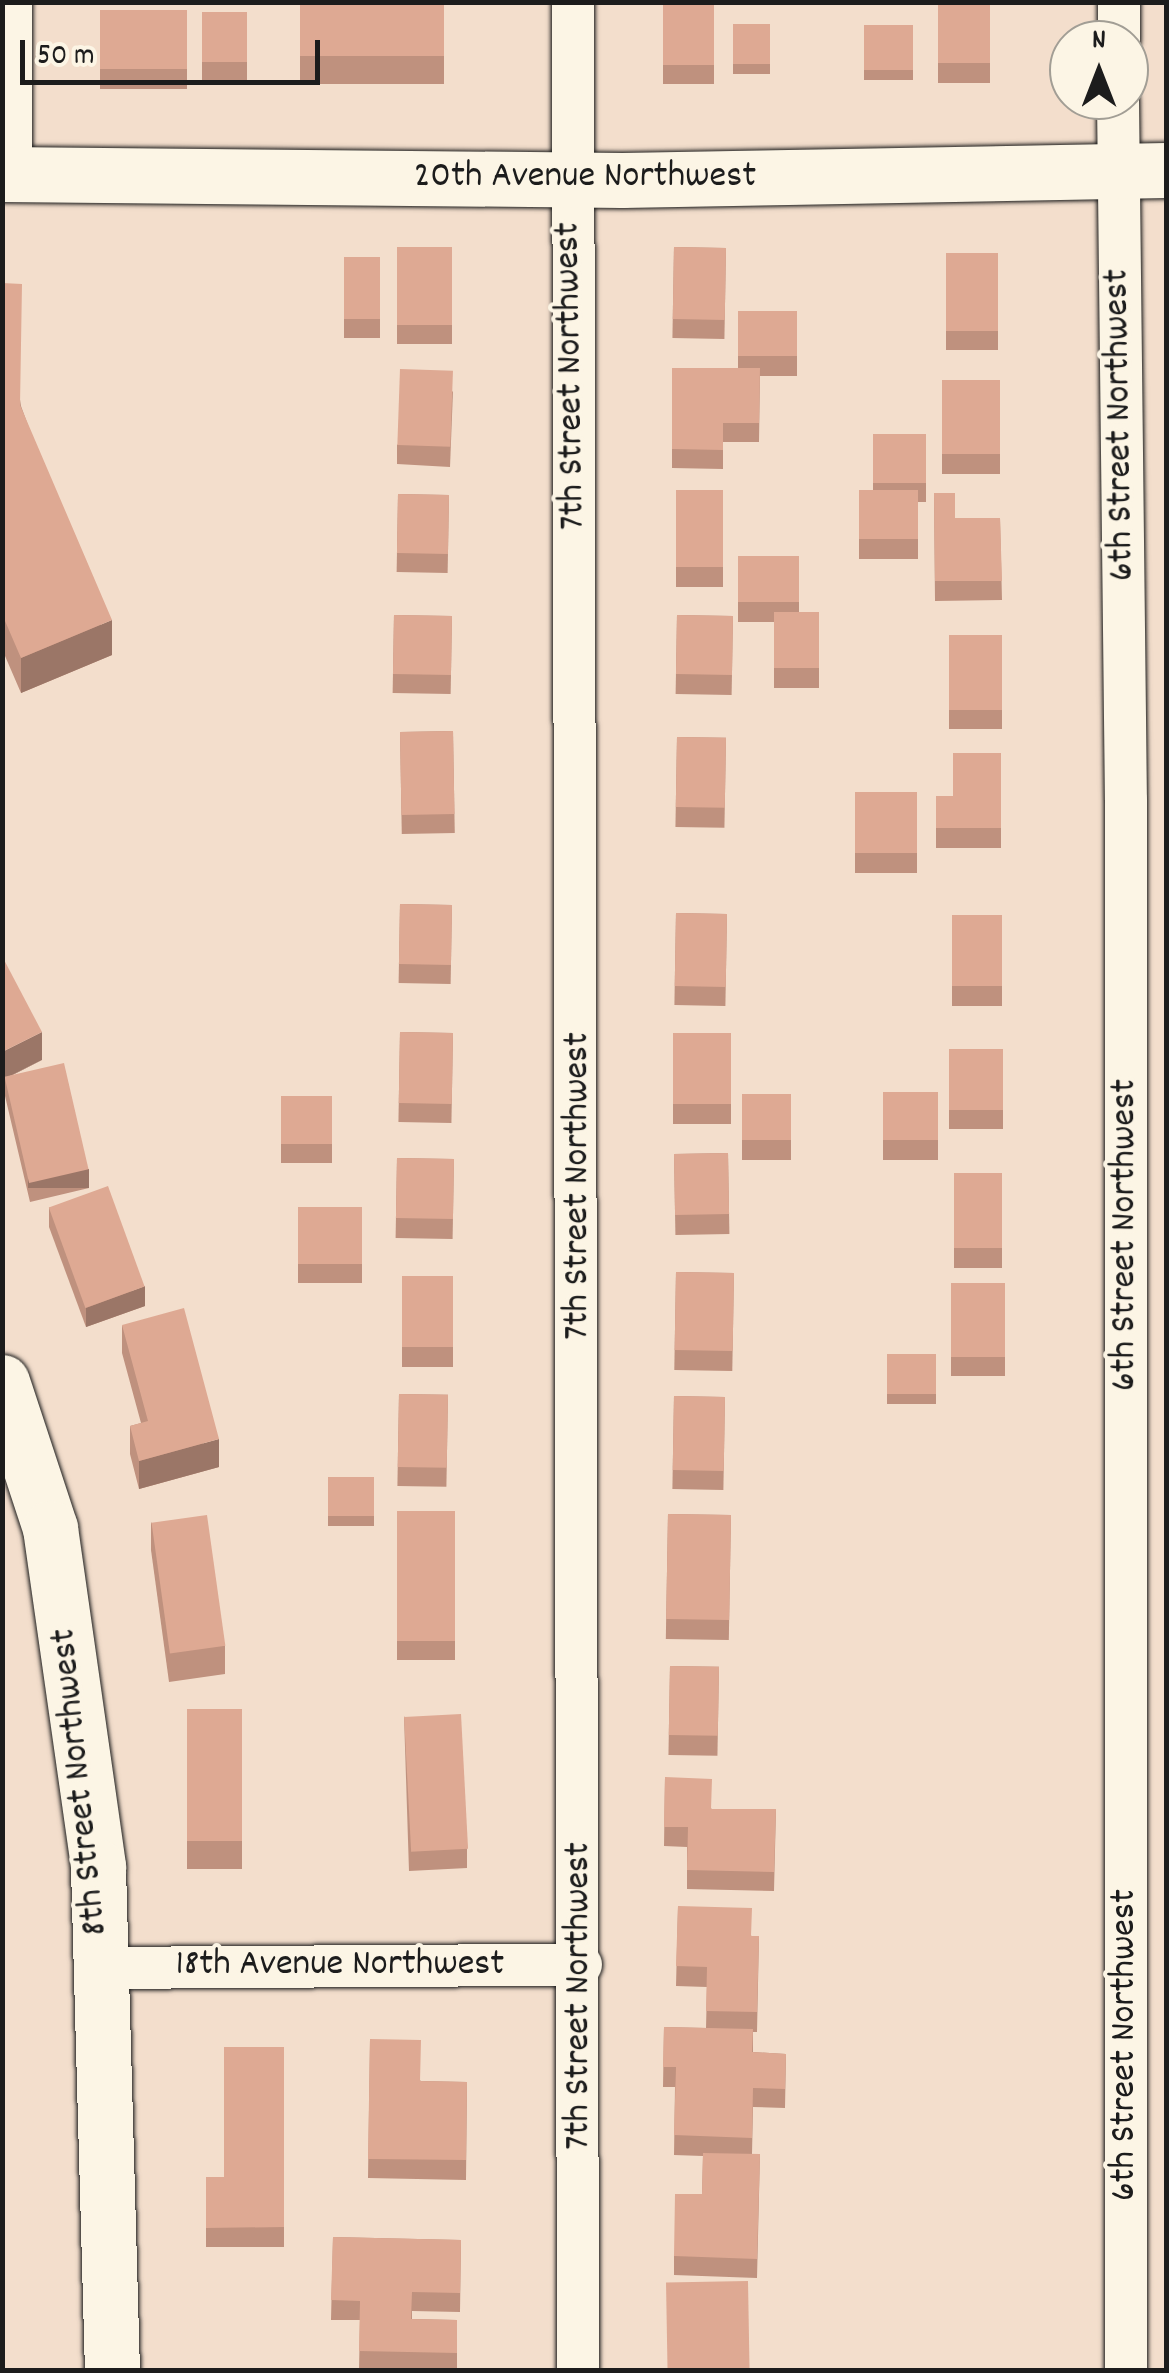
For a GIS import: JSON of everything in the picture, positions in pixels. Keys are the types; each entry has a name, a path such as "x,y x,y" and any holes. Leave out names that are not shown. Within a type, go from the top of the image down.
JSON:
{"street":[{"path":"7,174 11,2"},
{"name":"7th Street Northwest","path":"573,2 568,178 579,863 578,2370"},
{"name":"6th Street Northwest","path":"1125,120 1142,170 1126,800 1126,2370"},
{"name":"20th Avenue Northwest","path":"7,174 568,178 1142,170"},
{"name":"8th Street Northwest","path":"2,1382 50,1528 98,1867 112,2370"},
{"name":"18th Avenue Northwest","path":"100,1968 581,1965"}],"building":[{"path":"663,2 714,2 714,65 663,65"},
{"path":"938,2 990,2 990,63 938,63"},
{"path":"300,3 444,3 444,56 300,56"},
{"path":"100,10 187,10 187,69 100,69"},
{"path":"202,12 247,12 247,62 202,62"},
{"path":"733,24 770,24 770,64 733,64"},
{"path":"864,25 913,25 913,70 864,70"},
{"path":"397,247 452,247 452,325 397,325"},
{"path":"674,247 726,248 725,320 673,319"},
{"path":"946,253 998,253 998,331 946,331"},
{"path":"344,257 380,257 380,319 344,319"},
{"path":"2,283 22,284 20,405 112,620 21,658 2,614"},
{"path":"738,311 797,311 797,356 738,356"},
{"path":"672,368 760,368 759,423 723,423 723,450 672,449"},
{"path":"400,369 453,371 450,447 397,445"},
{"path":"942,380 1000,380 1000,454 942,454"},
{"path":"873,434 926,434 926,483 873,483"},
{"path":"676,490 723,490 723,567 676,567"},
{"path":"859,490 918,490 918,539 859,539"},
{"path":"934,493 955,493 955,518 1000,518 1002,581 935,581"},
{"path":"398,494 449,495 448,554 397,553"},
{"path":"738,556 799,556 799,602 738,602"},
{"path":"774,612 819,612 819,668 774,668"},
{"path":"394,615 452,616 451,675 393,674"},
{"path":"677,615 733,616 732,675 676,674"},
{"path":"949,635 1002,635 1002,710 949,710"},
{"path":"453,731 454,814 401,815 400,732"},
{"path":"677,737 726,738 725,808 676,807"},
{"path":"953,753 1001,753 1001,828 936,828 936,796 953,796"},
{"path":"855,792 917,792 917,853 855,853"},
{"path":"400,904 452,905 451,965 399,964"},
{"path":"676,913 727,914 726,987 675,986"},
{"path":"952,915 1002,915 1002,986 952,986"},
{"path":"2,956 42,1032 2,1052"},
{"path":"400,1032 453,1033 452,1104 399,1103"},
{"path":"673,1033 731,1033 731,1104 673,1104"},
{"path":"949,1049 1003,1049 1003,1110 949,1110"},
{"path":"64,1063 89,1169 29,1183 5,1077"},
{"path":"883,1092 938,1092 938,1140 883,1140"},
{"path":"742,1094 791,1094 791,1140 742,1140"},
{"path":"281,1096 332,1096 332,1144 281,1144"},
{"path":"728,1153 729,1214 675,1215 674,1154"},
{"path":"397,1158 454,1159 453,1219 396,1218"},
{"path":"954,1173 1002,1173 1002,1248 954,1248"},
{"path":"108,1186 145,1287 85,1308 49,1208"},
{"path":"298,1207 362,1207 362,1264 298,1264"},
{"path":"676,1272 734,1273 733,1351 675,1350"},
{"path":"402,1276 453,1276 453,1347 402,1347"},
{"path":"951,1283 1005,1283 1005,1357 951,1357"},
{"path":"184,1308 219,1439 139,1461 130,1426 148,1421 122,1325"},
{"path":"887,1354 936,1354 936,1394 887,1394"},
{"path":"399,1394 448,1395 447,1468 398,1467"},
{"path":"674,1396 725,1397 724,1471 673,1470"},
{"path":"328,1477 374,1477 374,1516 328,1516"},
{"path":"397,1511 455,1511 455,1641 397,1641"},
{"path":"668,1514 731,1515 729,1620 666,1619"},
{"path":"207,1515 225,1646 170,1654 152,1523"},
{"path":"670,1666 719,1667 718,1736 669,1735"},
{"path":"187,1709 242,1709 242,1841 187,1841"},
{"path":"461,1714 468,1849 411,1852 404,1717"},
{"path":"665,1777 712,1779 711,1809 776,1809 774,1872 687,1870 688,1827 664,1827"},
{"path":"678,1906 752,1908 751,1936 759,1936 757,2012 706,2011 707,1967 676,1966"},
{"path":"664,2027 753,2029 752,2052 786,2054 785,2089 753,2088 752,2138 674,2135 676,2067 663,2067"},
{"path":"370,2039 421,2040 420,2081 467,2082 466,2160 368,2159"},
{"path":"224,2047 284,2047 284,2227 206,2228 206,2177 224,2177"},
{"path":"703,2153 760,2154 757,2259 674,2256 675,2194 702,2194"},
{"path":"333,2237 461,2240 460,2293 412,2292 411,2319 457,2320 457,2353 359,2351 360,2301 331,2300"},
{"path":"748,2281 750,2370 668,2370 666,2282"}]}
